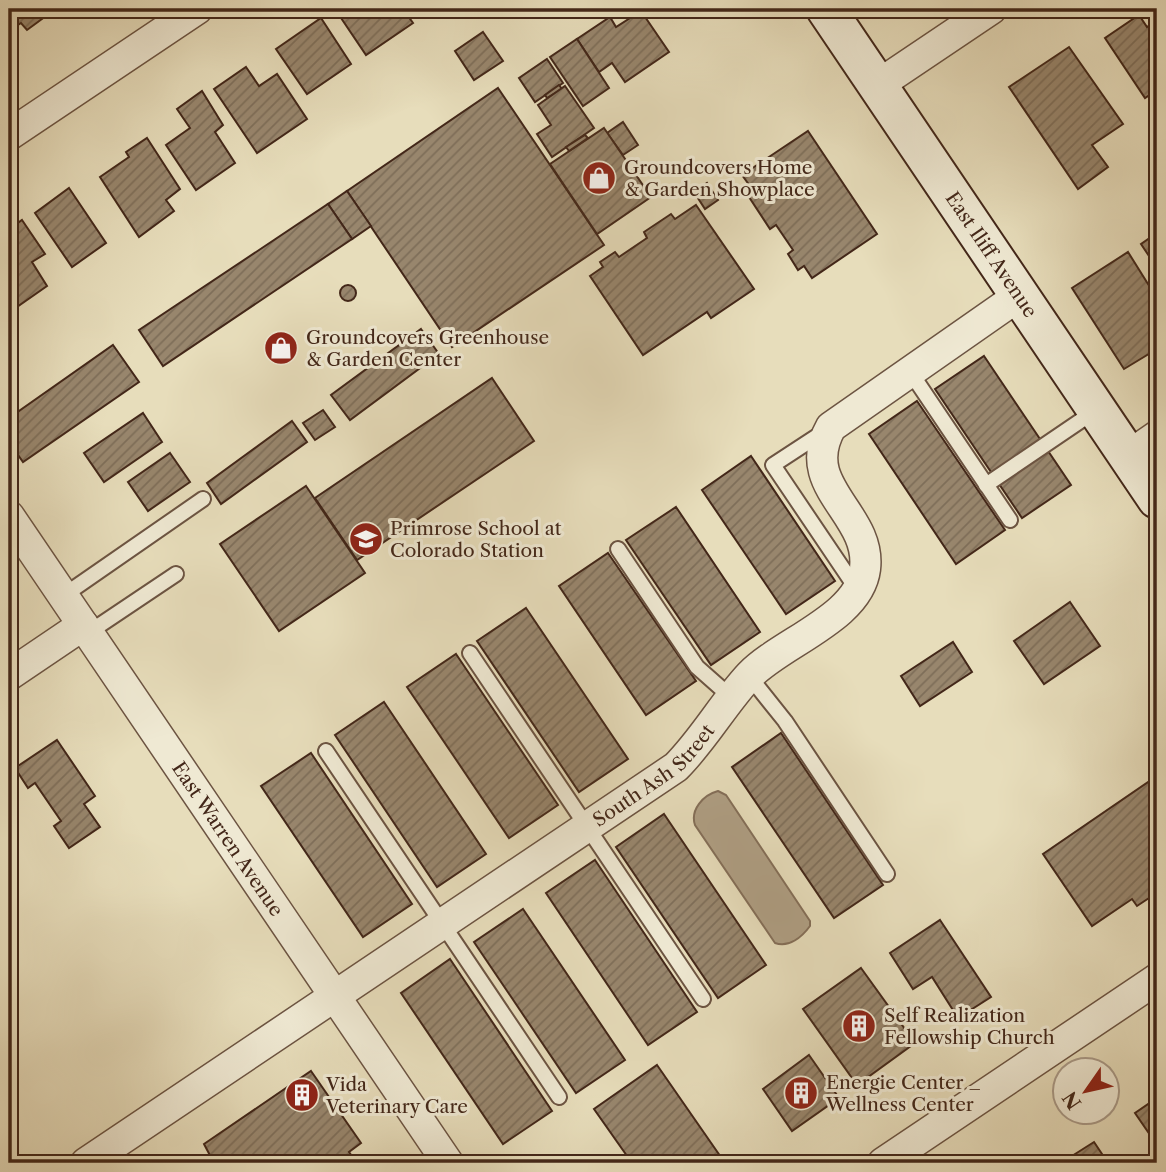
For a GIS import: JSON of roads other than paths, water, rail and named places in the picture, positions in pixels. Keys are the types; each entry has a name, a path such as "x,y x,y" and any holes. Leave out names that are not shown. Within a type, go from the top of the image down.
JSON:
{"street":[{"path":"9,135 197,9"},
{"name":"East Iliff Avenue","path":"826,9 1097,410 1143,446 1157,499"},
{"path":"878,85 991,9"},
{"path":"859,592 865,570 864,547 829,485 820,458 822,444 831,427 1020,295"},
{"name":"East Warren Avenue","path":"9,516 448,1163"},
{"name":"South Ash Street","path":"86,1163 676,766 710,730 741,687 774,656 836,613 859,592"},
{"path":"9,675 86,629"},
{"path":"883,1163 1157,979"}],"lane":[{"path":"909,370 1010,520"},
{"path":"986,485 1097,410"},
{"path":"831,427 773,465 859,592"},
{"path":"63,596 203,499"},
{"path":"618,549 697,667 741,687 785,721 887,874"},
{"path":"86,629 176,574"},
{"path":"470,653 703,999"},
{"path":"327,751 559,1097"}],"place":[{"name":"Groundcovers Home & Garden Showplace","path":"599,178"},
{"name":"Groundcovers Greenhouse & Garden Center","path":"281,348"},
{"name":"Primrose School at Colorado Station","path":"366,539"},
{"name":"Self Realization Fellowship Church","path":"859,1026"},
{"name":"Energie Center _ Wellness Center","path":"801,1093"},
{"name":"Vida Veterinary Care","path":"302,1095"}]}
